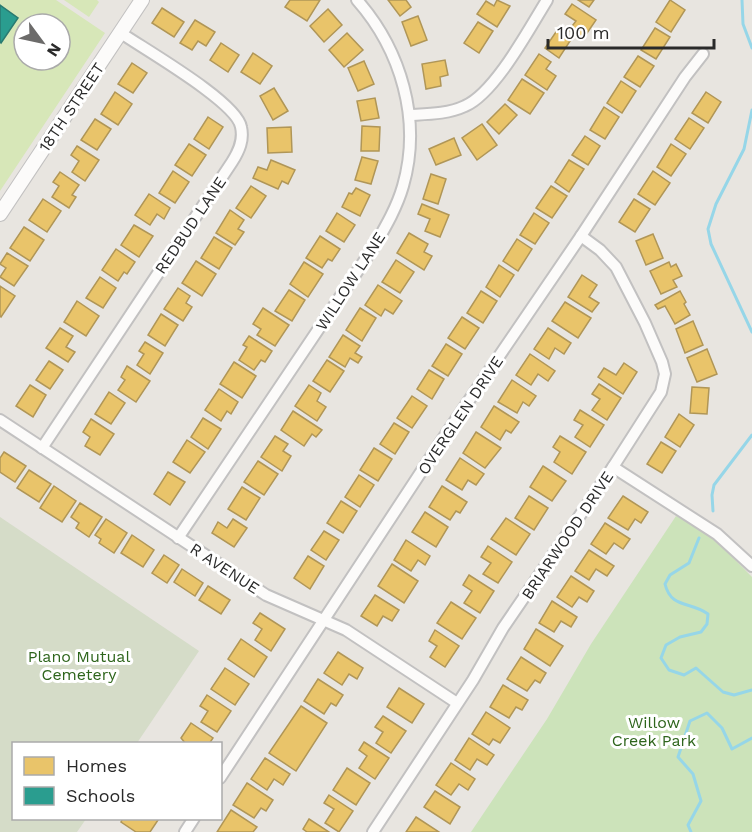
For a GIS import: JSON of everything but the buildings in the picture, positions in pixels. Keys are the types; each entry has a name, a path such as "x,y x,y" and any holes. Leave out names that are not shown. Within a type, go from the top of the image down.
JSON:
{"street":[{"name":"18TH STREET","path":"0,214 142,0"},
{"name":"WILLOW LANE","path":"178,538 369,254 390,218 403,185 410,115 405,91 389,45 357,0"},
{"path":"410,115 450,111 476,100 493,83 548,0"},
{"name":"REDBUD LANE","path":"42,448 232,162 242,139 241,125 233,111 121,33"},
{"name":"OVERGLEN DRIVE","path":"222,775 326,620 440,443 581,236 684,77 703,54"},
{"name":"BRIARWOOD DRIVE","path":"373,832 503,628 658,398 665,374 649,331 616,267 600,250 581,236"},
{"name":"R AVENUE","path":"0,420 266,595 346,630 457,703"},
{"path":"613,467 717,534 752,566"}],"green space":[{"path":"0,0 56,0 105,33 0,191"},
{"path":"64,0 97,0 99,2 89,17"},
{"name":"Willow Creek Park","path":"676,516 708,535 752,577 752,832 471,832 547,719 591,644"},
{"name":"Plano Mutual Cemetery","path":"0,517 199,651 138,742 12,742 12,820 85,820 77,832 0,832"}],"waterway":[{"path":"742,0 743,24 752,48"},
{"path":"752,110 744,149 716,204 708,229 711,244 752,332"},
{"path":"713,511 714,485 752,435"},
{"path":"699,538 689,563 670,575 665,584 668,592 677,601 708,614 707,624 701,632 680,637 666,645 661,658 669,670 684,675 696,668 723,692 734,695 752,690"},
{"path":"691,832 688,825 701,801 693,774 678,757 690,721 707,713 722,728 732,749 752,738"}]}
